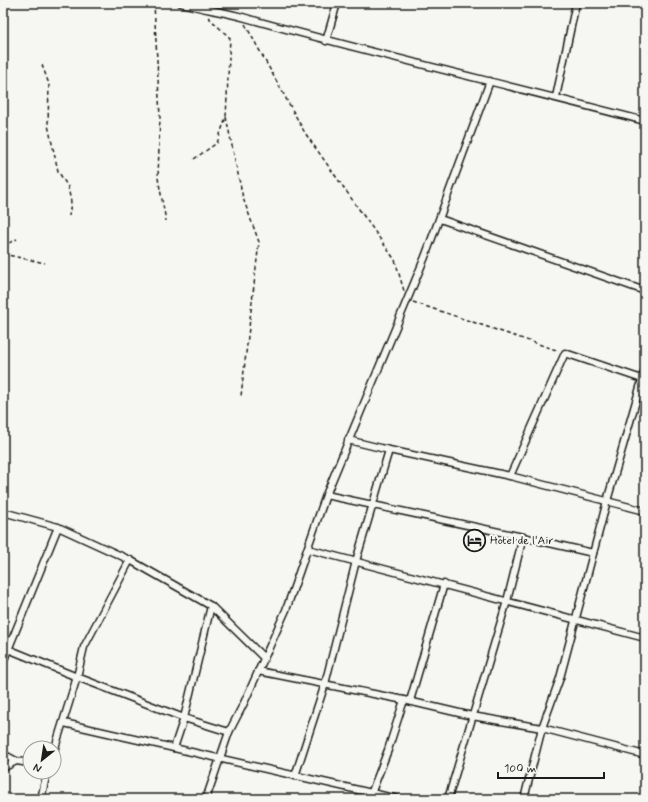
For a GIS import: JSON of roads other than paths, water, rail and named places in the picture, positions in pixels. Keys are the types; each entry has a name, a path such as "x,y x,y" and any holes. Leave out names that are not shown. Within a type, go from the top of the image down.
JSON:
{"street":[{"path":"181,3 200,9 241,17 326,40 556,97 645,121"},
{"path":"326,40 337,3"},
{"path":"556,97 576,3"},
{"path":"206,799 229,732 286,610 326,495 425,257 490,81"},
{"path":"440,219 645,292"},
{"path":"510,476 565,353 644,379"},
{"path":"524,799 542,728 560,678 607,501 644,379 645,370"},
{"path":"348,440 510,476 645,511"},
{"path":"295,776 325,684 356,561 389,450"},
{"path":"326,495 593,553"},
{"path":"3,512 58,527 130,560 211,606 264,658"},
{"path":"3,662 6,648 58,527"},
{"path":"448,799 507,601 523,537"},
{"path":"308,549 645,638"},
{"path":"58,740 77,677 84,647 130,560"},
{"path":"370,796 407,701 444,584"},
{"path":"174,748 184,718 211,606"},
{"path":"6,648 184,718 229,732"},
{"path":"258,671 407,701 472,716 542,728 645,755"},
{"path":"64,723 220,758 370,796 398,799"},
{"path":"3,754 16,761 22,762"},
{"path":"3,768 16,761"},
{"path":"41,799 45,780"}],"place":[{"name":"Hotel de l'Air","path":"475,541"}]}
